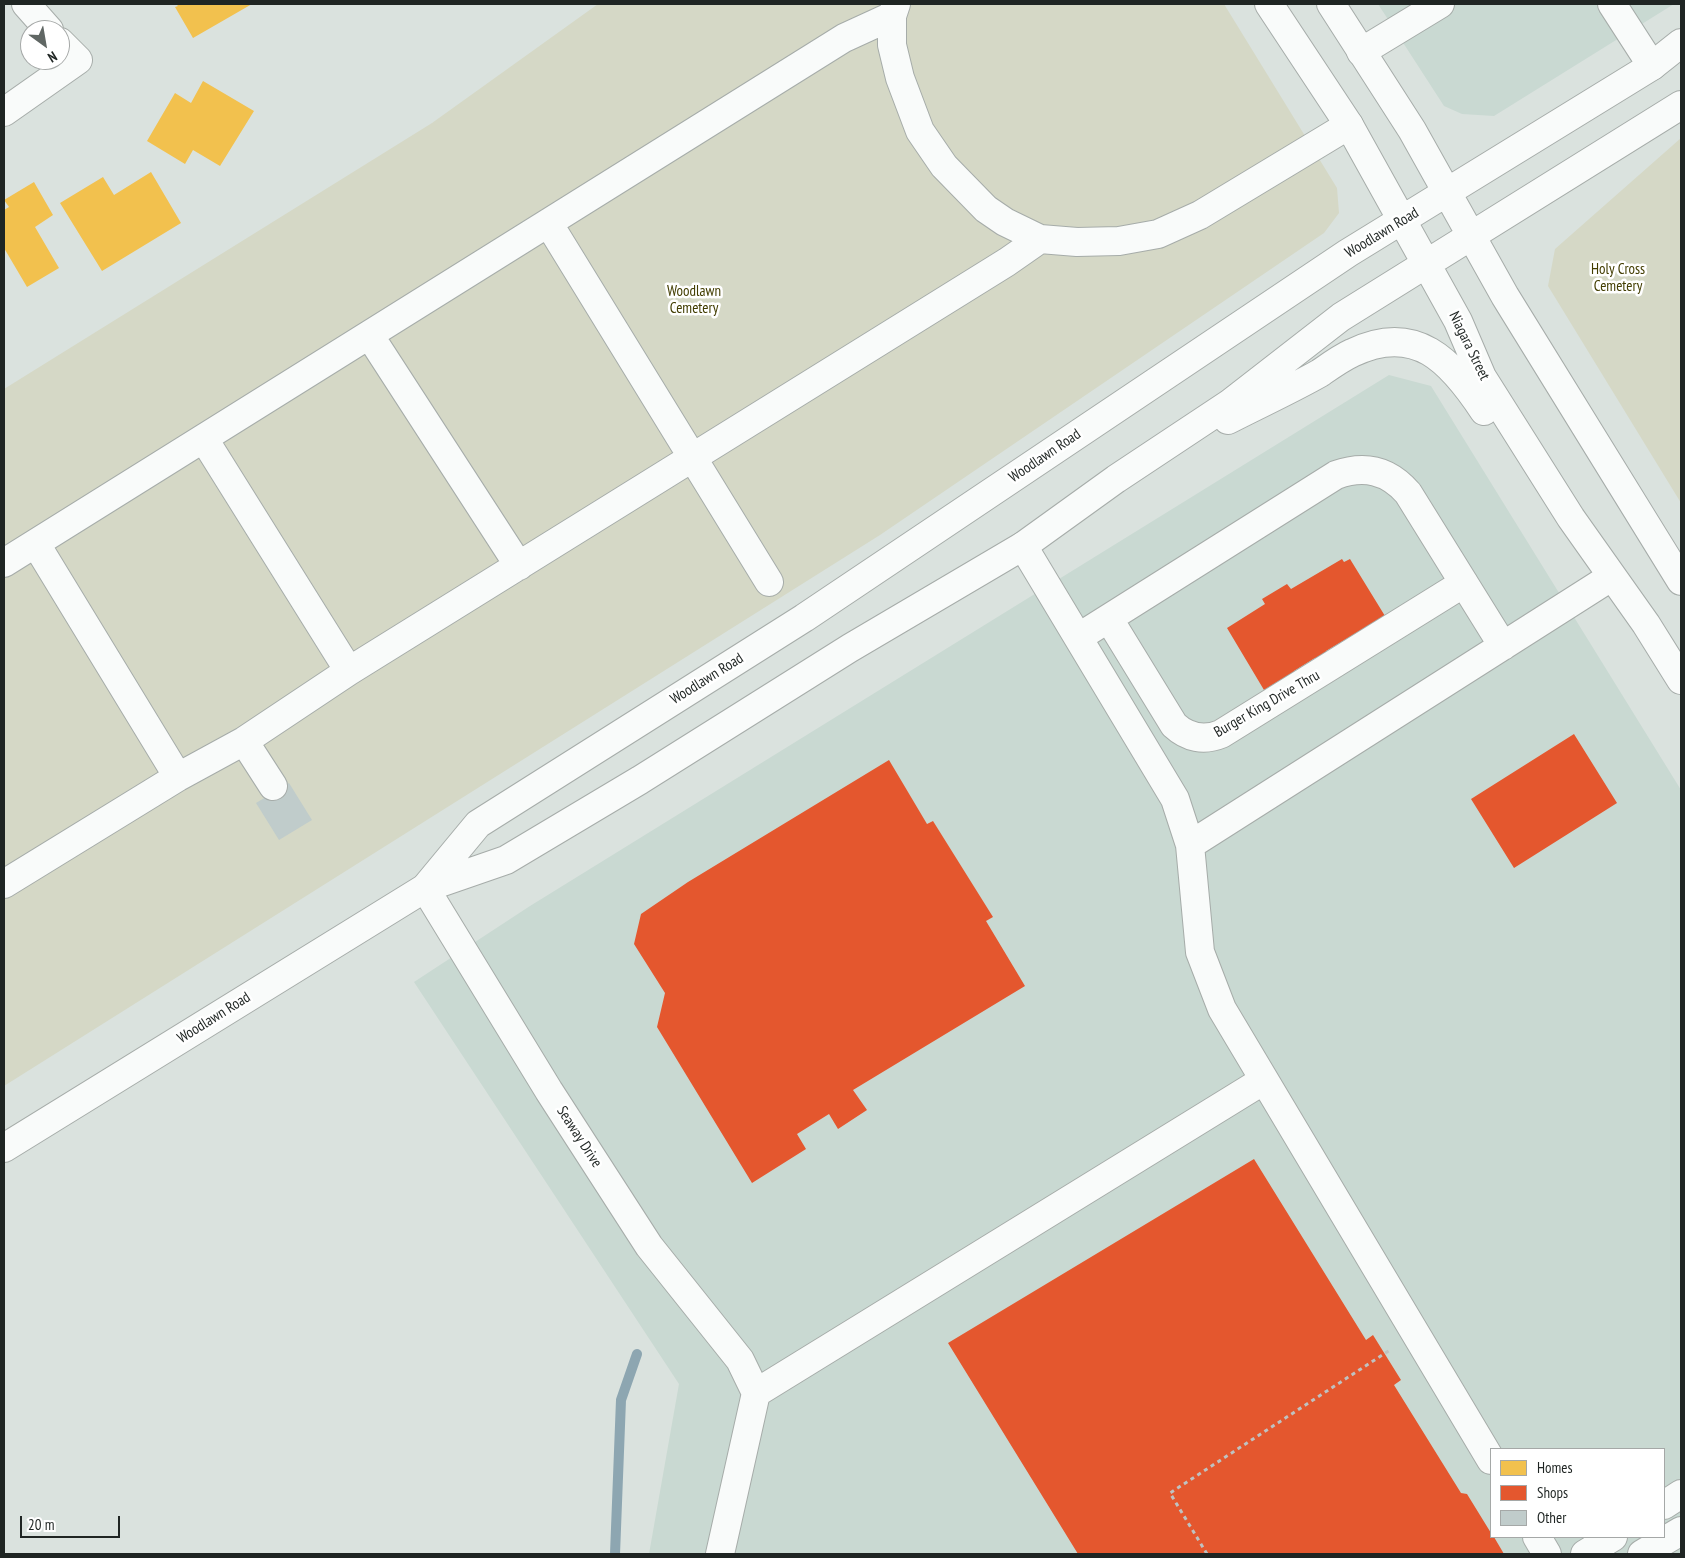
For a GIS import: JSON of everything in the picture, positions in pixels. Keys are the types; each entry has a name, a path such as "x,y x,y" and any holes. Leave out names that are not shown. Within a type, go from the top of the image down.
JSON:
{"main road":[{"name":"Niagara Street","path":"1269,4 1349,125 1458,321 1482,377 1571,518 1646,624 1681,680"},
{"path":"1331,4 1412,130 1505,296 1681,580"},
{"path":"1612,4 1652,66"},
{"path":"1361,52 1432,6"},
{"path":"894,10 892,45 900,78 920,131 932,150 957,180 986,209 1005,222 1040,239 1077,242 1118,241 1158,234 1200,215 1349,125"},
{"path":"4,563 844,38 894,10"},
{"name":"Woodlawn Road","path":"425,888 478,824 804,618 1348,253 1652,66 1681,44"},
{"path":"70,52 78,60 70,66"},
{"path":"4,112 64,70"},
{"name":"Woodlawn Road","path":"4,1148 425,888 506,860 640,780 850,648 1023,546 1116,479 1229,404 1341,317 1681,105"},
{"path":"549,224 769,582"},
{"path":"6,877 244,741 349,671 694,459 1007,262 1040,239"},
{"path":"370,336 519,566"},
{"path":"1116,479 1319,373 1351,353 1371,345 1397,342 1419,345 1442,359 1455,371 1466,384 1519,463 1571,518"},
{"path":"204,439 349,671"},
{"path":"1079,637 1336,475 1355,469 1380,472 1401,485 1503,646"},
{"path":"36,544 178,777"},
{"path":"1023,546 1167,782 1182,816 1190,845 1200,952 1222,1009 1490,1458"},
{"path":"1190,845 1611,577"},
{"name":"Burger King Drive Thru","path":"1109,619 1174,725 1187,735 1206,738 1221,734 1464,584"},
{"path":"244,741 273,786"},
{"name":"Seaway Drive","path":"425,888 549,1091 649,1246 740,1360 752,1384"},
{"path":"720,1554 752,1384 1264,1080"},
{"path":"1665,1504 1681,1494"},
{"path":"1642,1554 1681,1531"},
{"path":"1538,1538 1547,1554"},
{"path":"1585,1554 1613,1543"}],"path":[{"path":"1207,1554 1170,1493 1417,1335"}],"shaded area":[{"path":"1378,4 1674,4 1494,116 1462,114 1444,106"},
{"path":"1389,375 1431,386 1681,790 1681,1554 649,1554 679,1384 414,982 530,906"}],"green space":[{"name":"Woodlawn Cemetery","path":"598,4 1224,4 1337,188 1339,213 1324,233 880,535 4,1086 4,389 432,123"},
{"name":"Holy Cross Cemetery","path":"1681,138 1681,503 1548,286 1555,249"}],"building: Homes":[{"path":"176,4 252,4 193,38 175,7 178,6"},
{"path":"203,81 254,111 220,166 193,150 185,164 147,141 175,93 191,103"},
{"path":"151,172 181,223 102,271 60,203 103,177 114,195"},
{"path":"34,182 53,215 35,227 59,268 27,287 4,248 4,210 9,207 4,200"}],"building: Shops":[{"path":"1342,559 1344,562 1350,559 1385,616 1326,651 1329,655 1317,662 1315,658 1294,671 1296,675 1285,682 1282,679 1264,690 1227,628 1265,604 1262,599 1287,584 1291,589"},
{"path":"1574,734 1617,803 1514,868 1471,799"},
{"path":"889,760 927,824 933,821 993,917 986,921 1025,986 853,1090 867,1110 838,1129 829,1114 797,1134 806,1149 752,1183 657,1027 665,993 634,944 641,914 688,882"},
{"path":"1254,1159 1366,1340 1373,1335 1401,1380 1394,1385 1461,1493 1467,1494 1490,1531 1490,1538 1495,1538 1504,1554 1078,1554 948,1343"}],"building: Other":[{"path":"289,783 312,820 279,840 256,803"}],"waterway":[{"path":"615,1554 621,1400 637,1354"}]}
